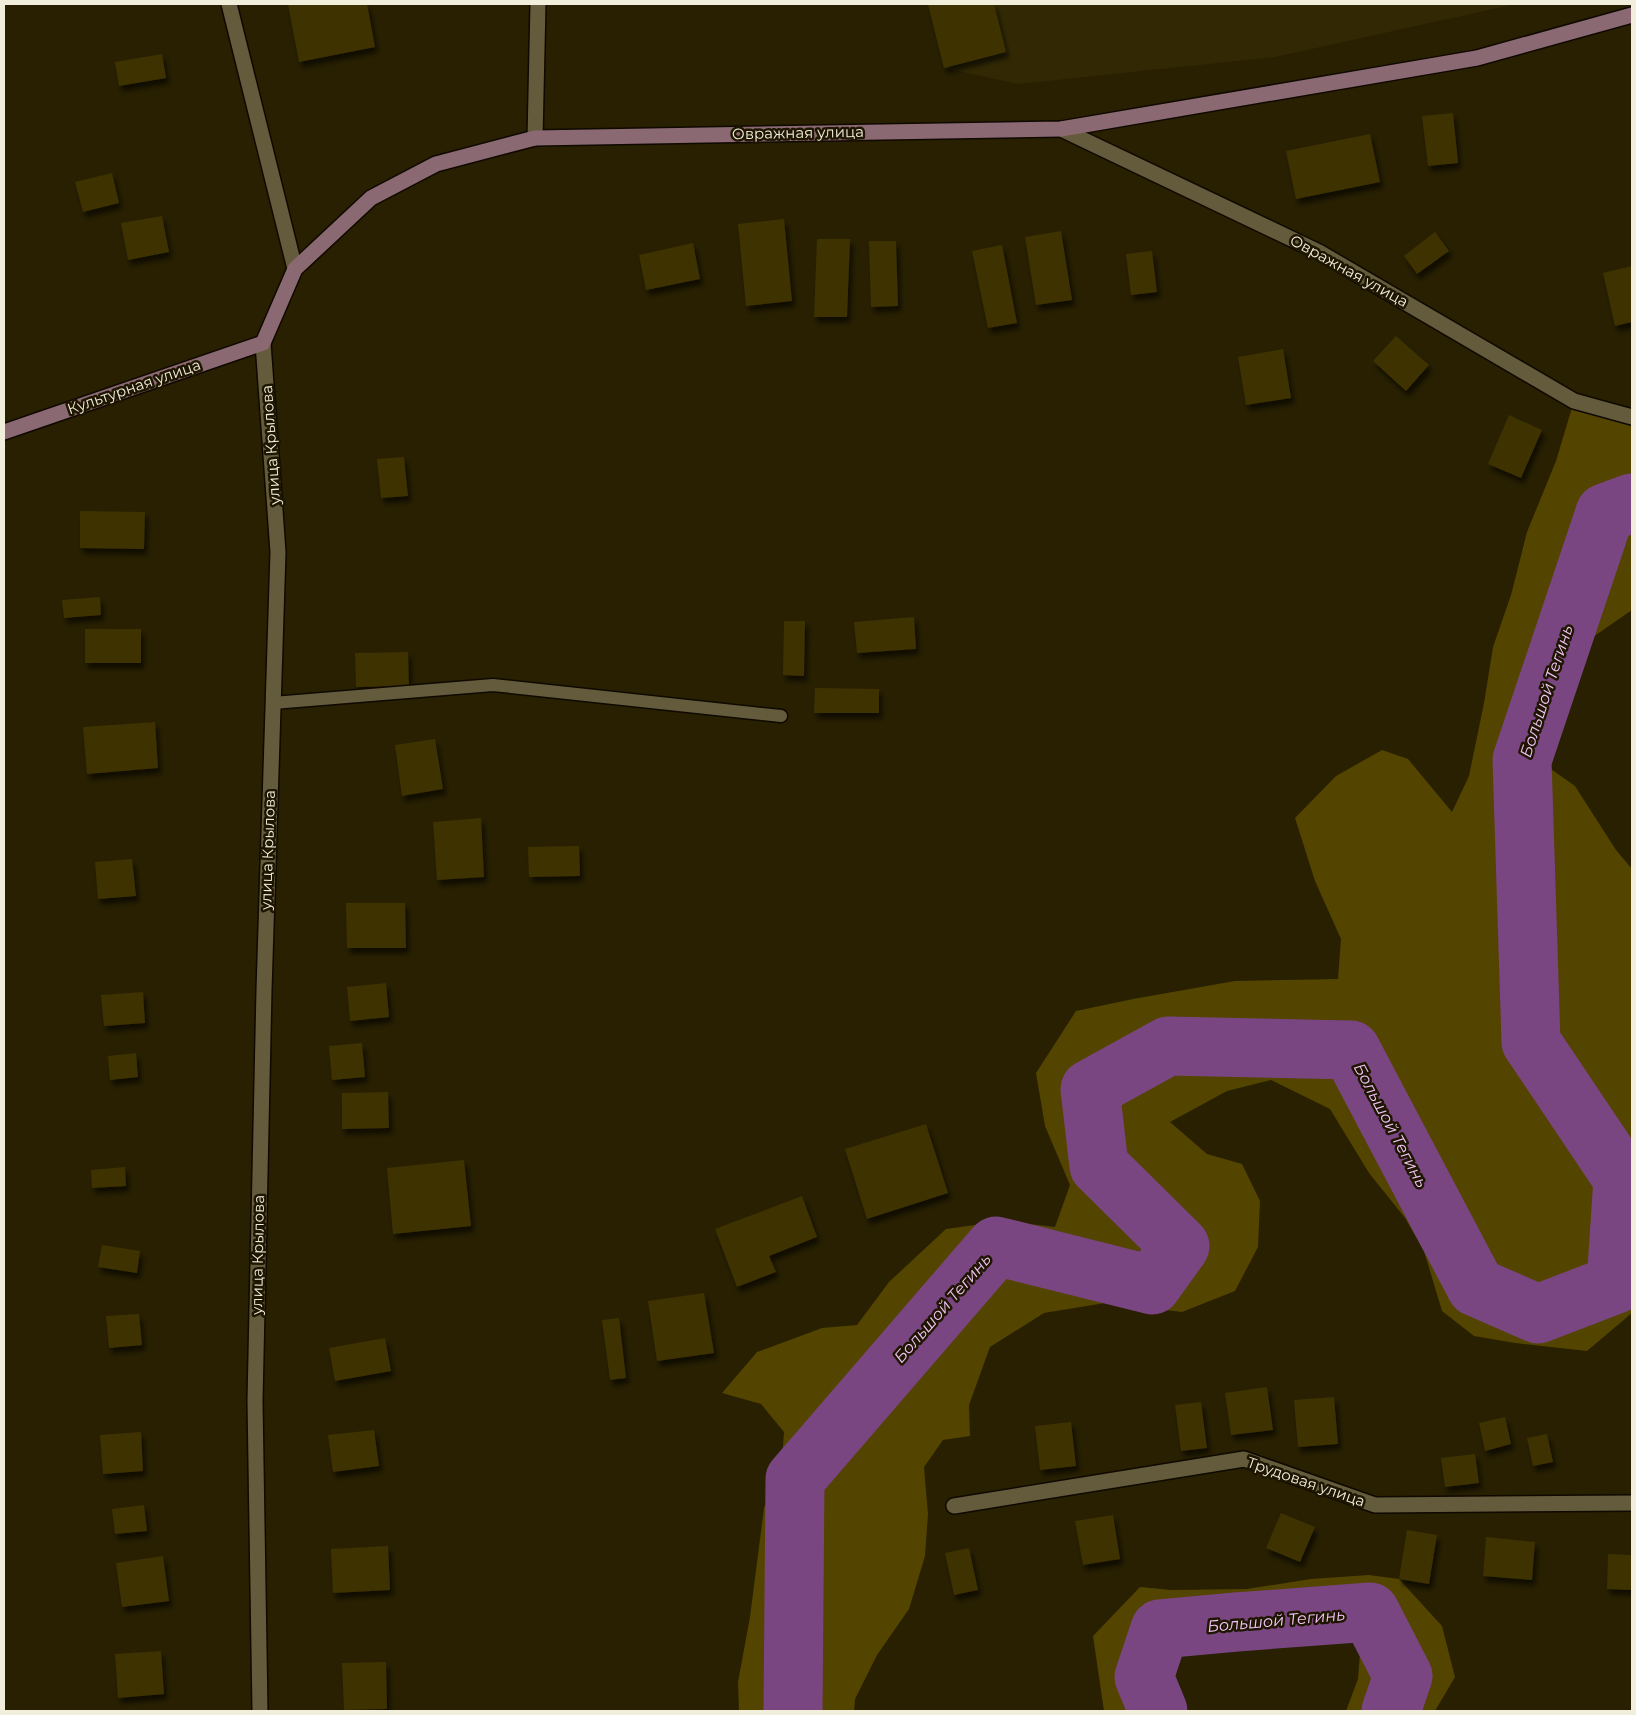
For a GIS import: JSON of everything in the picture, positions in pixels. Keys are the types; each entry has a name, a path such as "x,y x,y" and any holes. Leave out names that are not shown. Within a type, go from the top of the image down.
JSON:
{"street":[{"path":"229,4 295,269"},
{"path":"534,138 538,4"},
{"name":"Овражная улица","path":"295,269 371,198 436,164 534,138 1062,129 1477,58 1632,15"},
{"name":"Овражная улица","path":"1062,129 1319,252 1574,401 1632,417"},
{"name":"улица Крылова","path":"260,1711 255,1401 264,990 278,552 263,343 295,269"},
{"name":"Культурная улица","path":"4,432 263,343"},
{"name":"Трудовая улица","path":"954,1506 1244,1459 1375,1505 1632,1503"}],"lane":[{"path":"273,703 493,685 781,716"}],"shaded area":[{"path":"928,4 1516,4 1275,57 1018,84 944,68"},
{"path":"1574,401 1632,417 1632,610 1577,648 1548,716 1548,767 1575,786 1616,850 1632,869 1632,1313 1587,1351 1515,1343 1474,1336 1442,1311 1424,1251 1405,1218 1369,1173 1330,1109 1271,1080 1227,1091 1170,1122 1207,1154 1242,1164 1260,1201 1258,1247 1235,1291 1182,1312 1105,1303 1044,1313 990,1347 969,1405 970,1436 943,1440 924,1467 928,1514 925,1556 909,1609 877,1655 855,1699 854,1711 739,1711 738,1682 750,1617 764,1508 782,1459 784,1432 761,1404 722,1393 757,1352 822,1328 857,1325 889,1282 946,1229 1004,1221 1055,1227 1070,1185 1045,1126 1036,1073 1076,1011 1235,981 1338,979 1341,939 1315,881 1295,818 1336,776 1382,750 1408,759 1452,812 1469,776 1493,647 1511,595 1527,532 1556,461"},
{"path":"1369,1575 1399,1579 1442,1626 1455,1677 1435,1711 1346,1711 1358,1679 1362,1626 1245,1635 1203,1643 1171,1661 1163,1691 1187,1711 1104,1711 1093,1636 1140,1587 1171,1590 1247,1589 1311,1579"}],"building":[{"path":"288,4 367,4 375,47 299,62"},
{"path":"928,4 994,4 1006,52 944,68"},
{"path":"162,54 166,78 119,86 115,62"},
{"path":"1453,113 1458,163 1428,166 1422,116"},
{"path":"1370,134 1380,182 1296,199 1286,151"},
{"path":"112,173 119,203 83,212 75,182"},
{"path":"162,216 169,252 128,260 121,223"},
{"path":"784,219 792,301 746,306 738,224"},
{"path":"1061,231 1072,300 1036,305 1025,237"},
{"path":"1435,232 1449,251 1417,274 1404,256"},
{"path":"817,239 850,239 847,317 814,317"},
{"path":"869,241 896,241 898,306 871,307"},
{"path":"693,243 700,279 646,290 639,255"},
{"path":"1002,245 1017,323 988,328 972,251"},
{"path":"1152,251 1157,292 1131,295 1126,254"},
{"path":"1632,266 1632,322 1615,326 1603,273"},
{"path":"1396,336 1429,365 1406,391 1373,361"},
{"path":"1283,349 1291,398 1246,405 1238,357"},
{"path":"1509,415 1542,430 1521,478 1488,464"},
{"path":"404,457 408,496 381,498 377,459"},
{"path":"80,511 145,512 144,549 80,548"},
{"path":"100,597 101,615 64,618 62,600"},
{"path":"914,617 916,649 857,653 854,622"},
{"path":"784,621 805,621 804,676 783,675"},
{"path":"85,629 141,629 141,663 85,663"},
{"path":"408,652 409,686 356,687 355,653"},
{"path":"815,688 879,689 879,713 814,713"},
{"path":"155,722 158,768 87,774 83,727"},
{"path":"435,739 443,789 402,796 395,745"},
{"path":"481,818 484,877 437,880 433,822"},
{"path":"579,846 580,876 529,877 528,847"},
{"path":"132,859 136,896 98,899 95,862"},
{"path":"346,903 405,903 406,948 347,948"},
{"path":"386,983 389,1017 350,1021 347,987"},
{"path":"143,992 145,1023 104,1026 101,995"},
{"path":"362,1043 365,1077 332,1080 329,1046"},
{"path":"136,1053 138,1077 110,1080 108,1056"},
{"path":"388,1092 389,1128 342,1129 342,1093"},
{"path":"926,1124 948,1193 867,1219 845,1149"},
{"path":"464,1160 471,1226 393,1234 387,1168"},
{"path":"125,1167 126,1186 92,1188 91,1170"},
{"path":"802,1196 817,1237 769,1256 776,1272 737,1287 715,1229"},
{"path":"102,1245 140,1251 137,1273 98,1267"},
{"path":"704,1293 714,1353 657,1361 648,1301"},
{"path":"139,1314 142,1345 109,1348 106,1316"},
{"path":"619,1318 626,1378 610,1380 602,1320"},
{"path":"385,1338 391,1371 335,1381 329,1348"},
{"path":"1267,1387 1273,1430 1231,1435 1225,1393"},
{"path":"1334,1397 1338,1444 1298,1447 1294,1400"},
{"path":"1201,1402 1207,1448 1181,1451 1175,1405"},
{"path":"1505,1417 1511,1444 1485,1451 1479,1423"},
{"path":"1071,1422 1076,1466 1040,1470 1035,1426"},
{"path":"374,1430 379,1466 333,1472 328,1435"},
{"path":"141,1432 143,1471 103,1474 100,1435"},
{"path":"1547,1434 1553,1462 1533,1466 1527,1438"},
{"path":"1475,1454 1479,1483 1445,1487 1441,1458"},
{"path":"144,1505 147,1531 115,1534 112,1509"},
{"path":"1281,1513 1315,1527 1300,1562 1266,1548"},
{"path":"1113,1515 1120,1559 1083,1565 1075,1521"},
{"path":"1407,1530 1437,1535 1429,1584 1399,1579"},
{"path":"1486,1537 1535,1542 1532,1580 1483,1576"},
{"path":"388,1546 390,1590 333,1593 331,1549"},
{"path":"969,1548 978,1590 954,1595 945,1553"},
{"path":"1608,1554 1632,1555 1632,1590 1607,1589"},
{"path":"163,1556 169,1601 122,1607 116,1563"},
{"path":"161,1651 164,1694 118,1698 115,1654"},
{"path":"386,1662 387,1709 344,1710 342,1663"}],"waterway":[{"name":"Большой Тегинь","path":"793,1711 795,1479 996,1246 1152,1285 1180,1246 1099,1166 1090,1089 1168,1046 1351,1050 1476,1287 1538,1314 1616,1284 1623,1179 1531,1042 1522,760 1605,513 1632,503"},
{"name":"Большой Тегинь","path":"1158,1711 1144,1677 1160,1629 1370,1612 1403,1676 1391,1711"}]}
